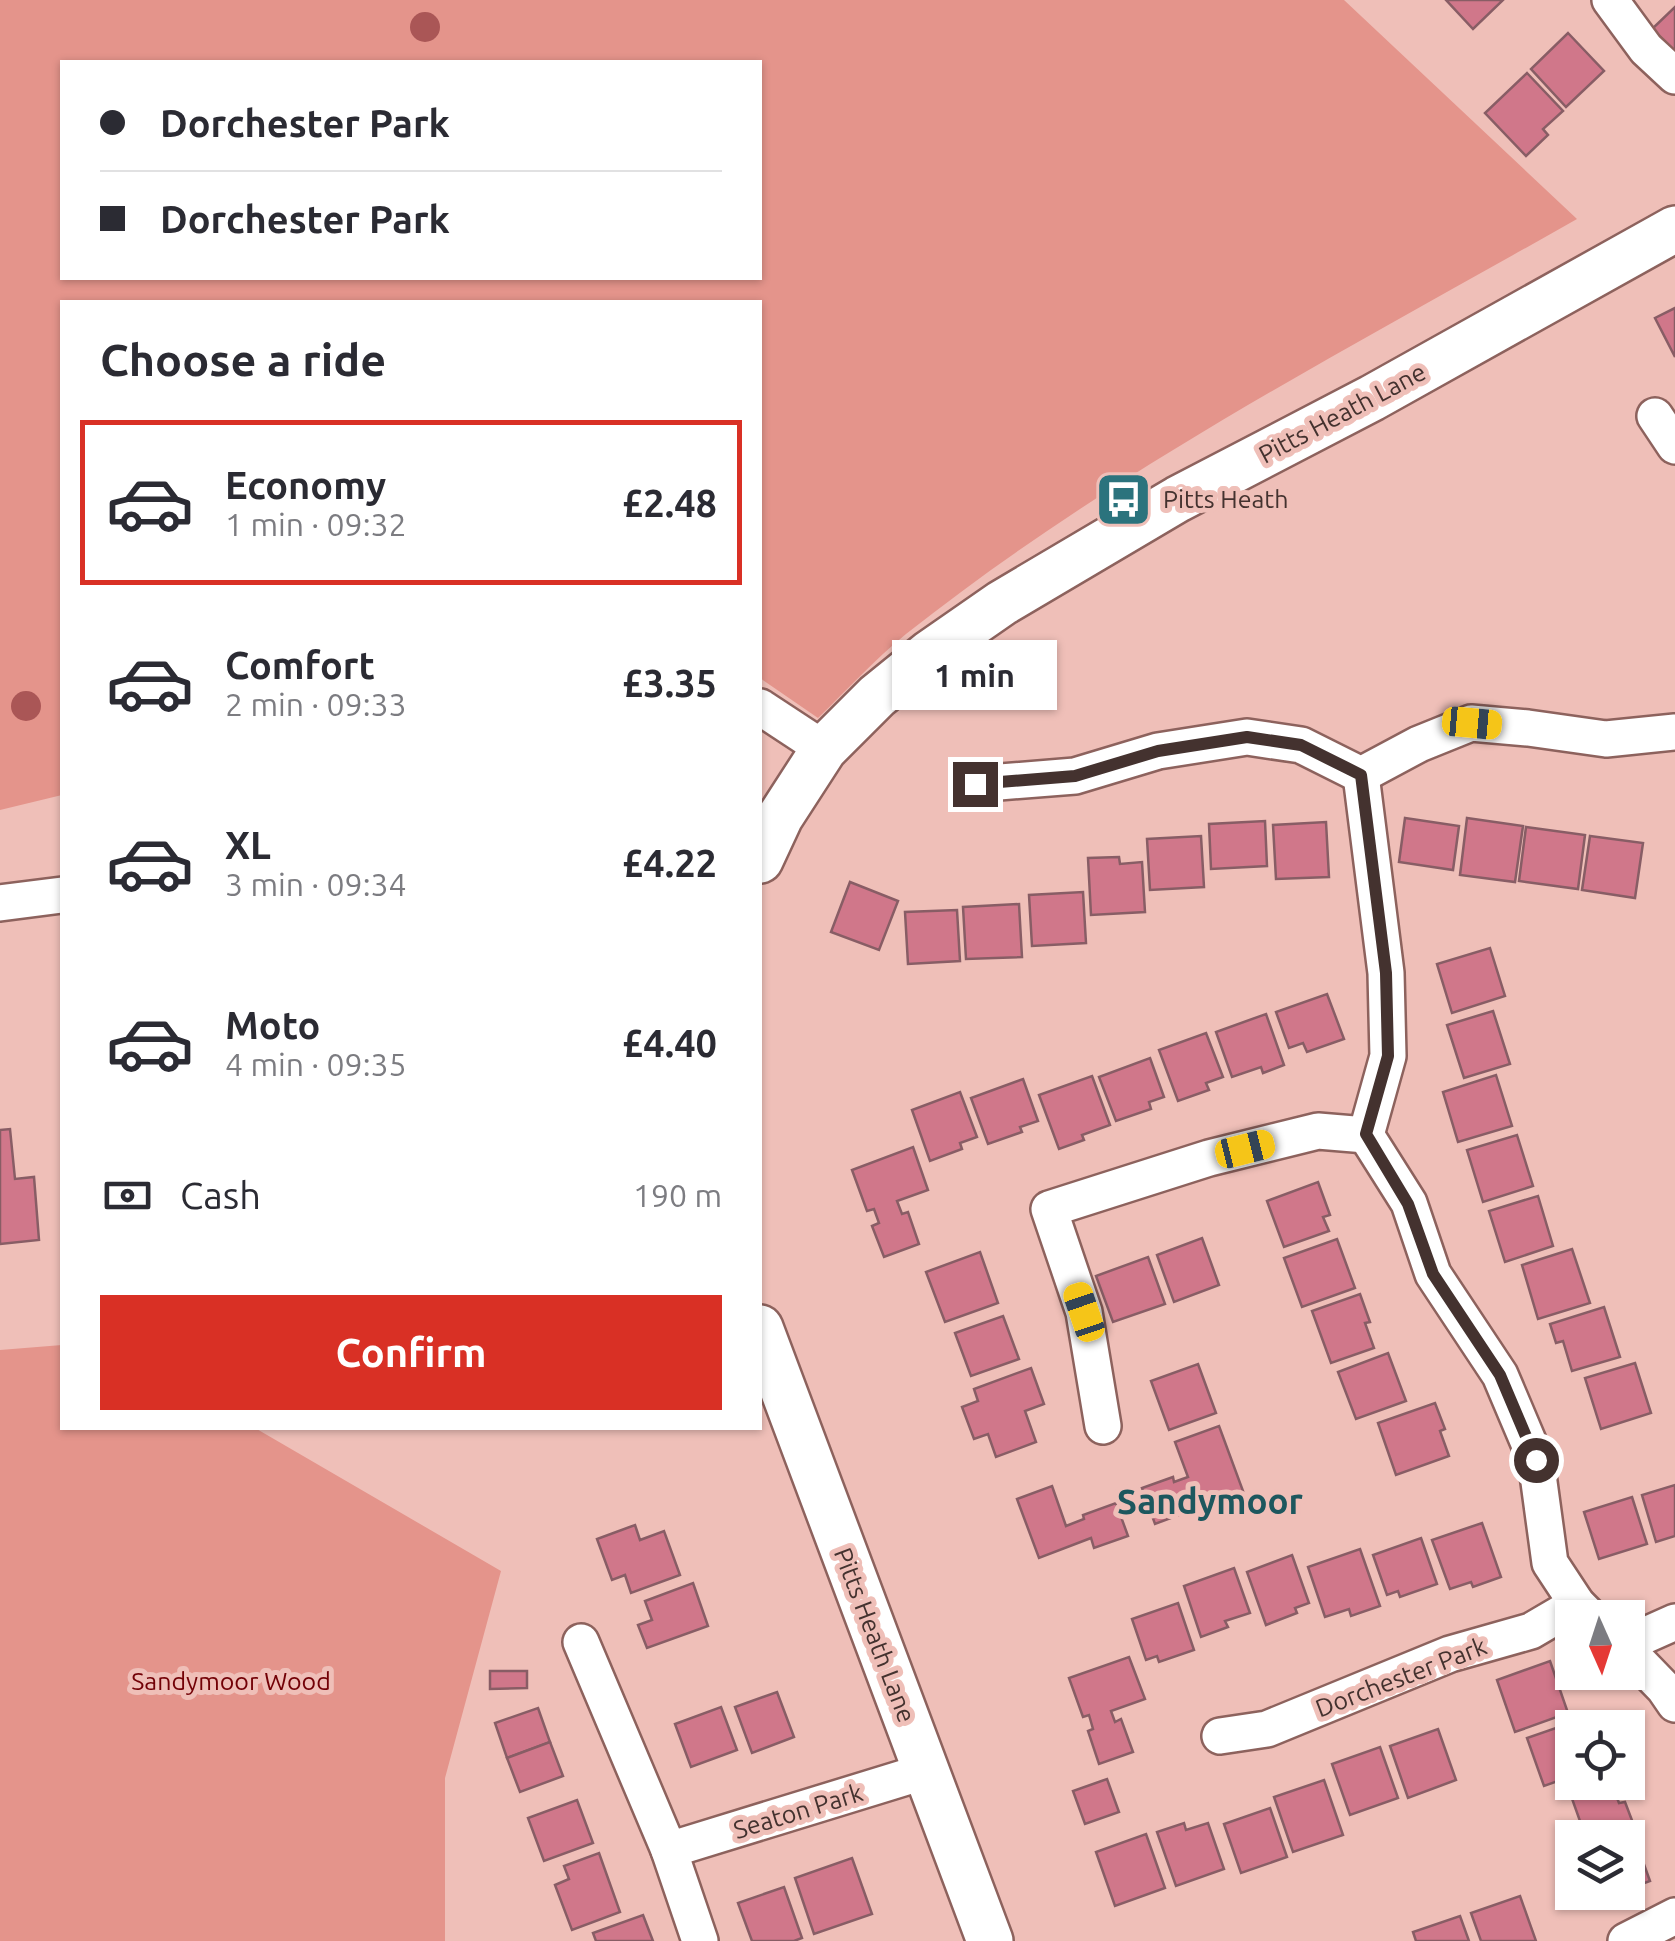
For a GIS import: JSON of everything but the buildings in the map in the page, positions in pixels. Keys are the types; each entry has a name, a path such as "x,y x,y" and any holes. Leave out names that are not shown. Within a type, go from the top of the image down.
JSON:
{"street":[{"path":"1610,0 1646,49 1675,76"},
{"name":"Pitts Heath Lane","path":"762,856 780,817 824,750 877,696 1002,603 1178,499 1372,398 1675,229"},
{"path":"1655,416 1675,446"},
{"path":"762,708 824,750"},
{"path":"1361,775 1419,744 1472,723 1606,739 1675,732"},
{"path":"975,784 1075,776 1158,751 1247,737 1301,745 1361,775"},
{"path":"1103,1426 1084,1312 1048,1209 1208,1158 1318,1131 1366,1134 1388,1056 1386,973 1361,775"},
{"path":"0,903 60,895"},
{"name":"Dorchester Park","path":"1366,1134 1408,1204 1433,1274 1500,1375 1519,1417 1536,1460 1550,1563 1576,1600"},
{"name":"Pitts Heath Lane","path":"762,1333 990,1941"},
{"path":"1645,1635 1675,1622"},
{"name":"Dorchester Park","path":"1220,1736 1266,1728 1450,1654 1555,1623"},
{"path":"581,1642 669,1850 700,1941"},
{"path":"1645,1668 1675,1704"},
{"name":"Seaton Park","path":"669,1850 926,1770"},
{"path":"1626,1941 1675,1916"}],"green space":[{"path":"0,0 1344,0 1577,219 1233,414 1066,518 906,634 818,718 762,679 762,300 60,300 60,795 0,810"},
{"name":"Sandymoor Wood","path":"60,1345 60,1430 258,1430 501,1571 445,1778 445,1941 0,1941 0,1350"}],"place":[{"name":"Pitts Heath","path":"1124,499"}],"district":[{"name":"Sandymoor","path":"1210,1501"}],"route":[{"path":"975,784 1075,776 1158,751 1247,737 1301,745 1361,775 1386,973 1388,1056 1366,1134 1408,1204 1433,1274 1500,1375 1536,1460"}]}
